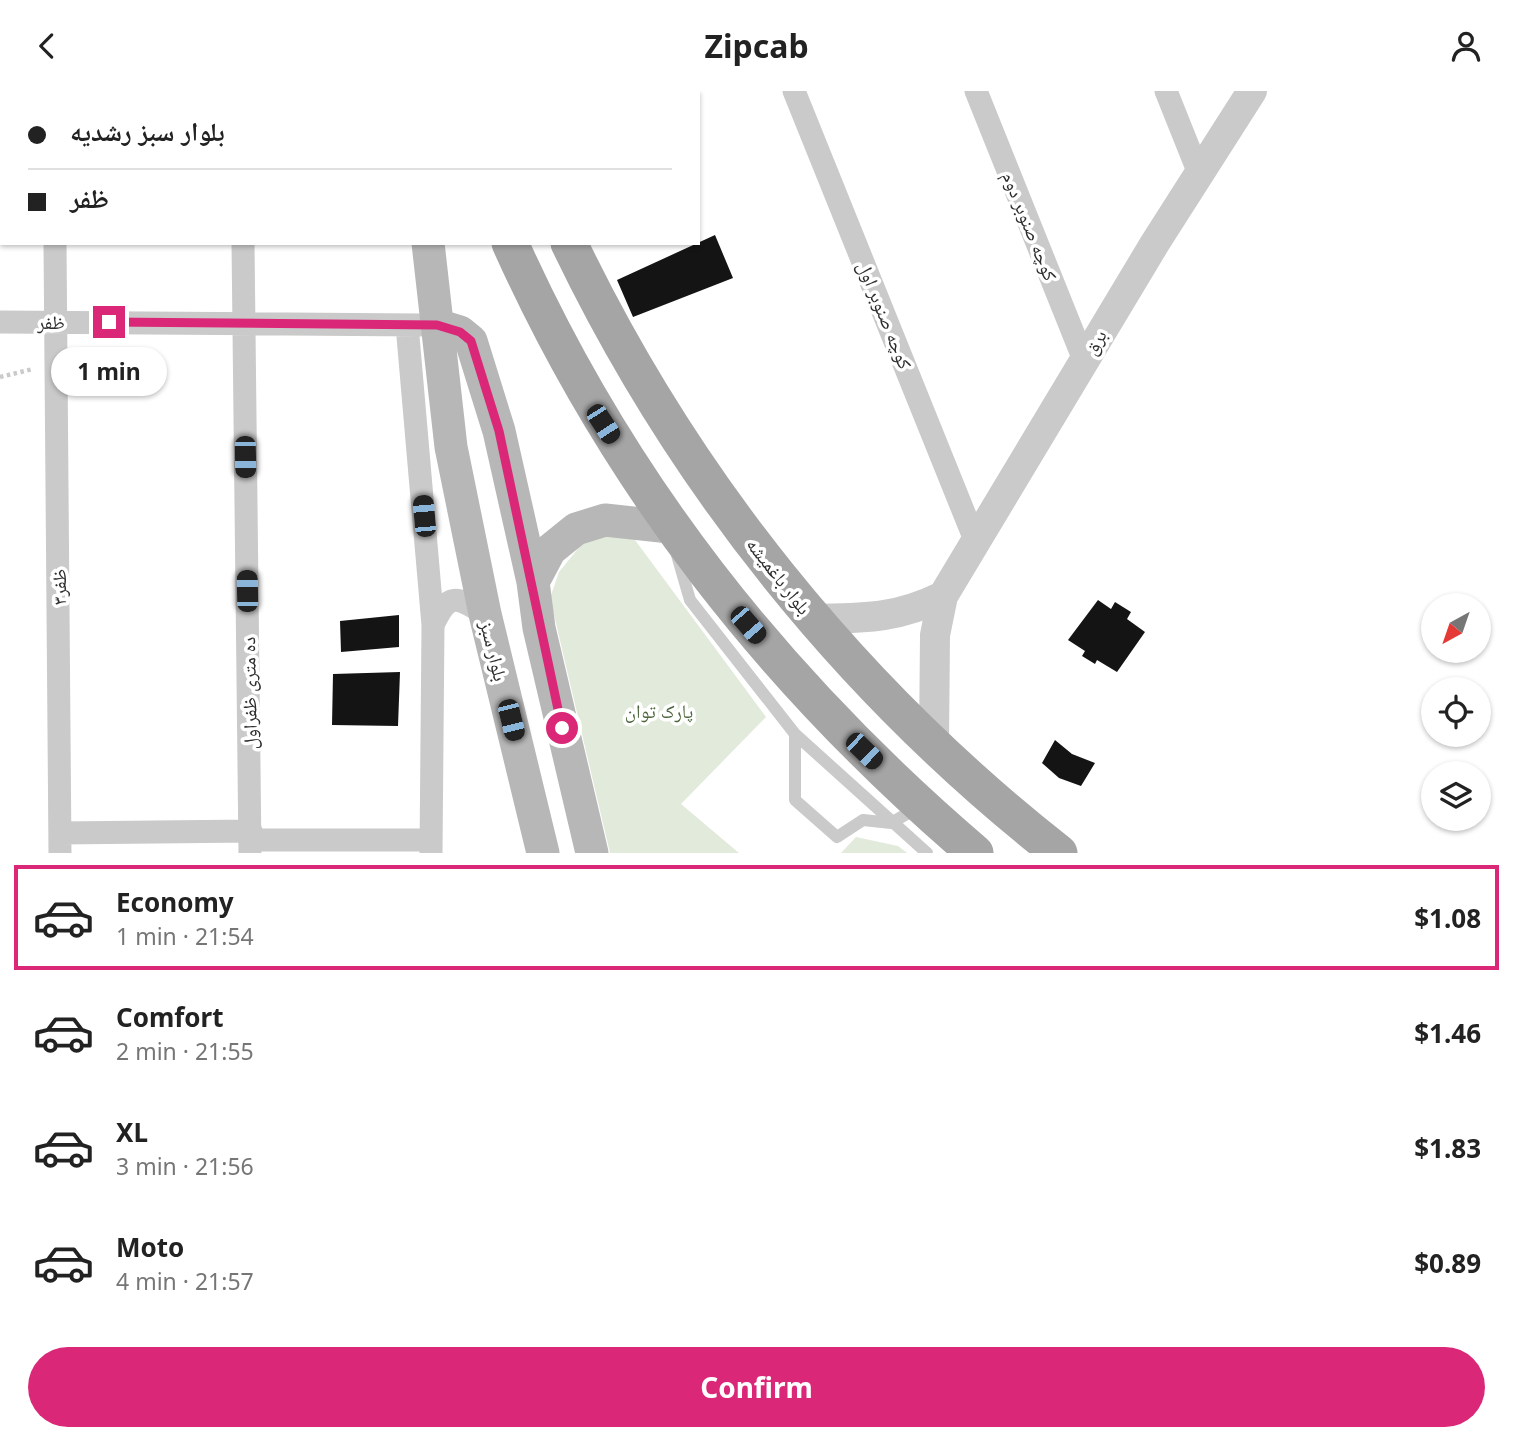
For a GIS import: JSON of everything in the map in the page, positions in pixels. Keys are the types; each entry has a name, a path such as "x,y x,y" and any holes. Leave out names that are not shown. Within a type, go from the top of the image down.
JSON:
{"main road":[{"name":"بلوار سبز","path":"428,245 422,325 451,447 485,614 543,853"},
{"path":"511,245 603,424 670,527 906,815 975,853"},
{"name":"بلوار باغمیشه","path":"570,245 592,291 670,429 782,584 879,693 999,806 1059,853"},
{"path":"422,325 460,332 471,341 499,431 533,582 539,628 592,853"},
{"path":"533,582 550,550 576,529 606,520 670,527"}],"street":[{"name":"کوچه صنوبر اول","path":"794,91 975,540"},
{"name":"کوچه صنوبر دوم","path":"976,91 1084,360"},
{"path":"1166,91 1200,176"},
{"name":"برق","path":"934,743 935,635 943,596 1084,360 1252,91"},
{"name":"ظفر۳","path":"55,245 60,843"},
{"name":"ده متری ظفراول","path":"243,245 250,841"},
{"name":"ظفر","path":"0,321 422,325"},
{"path":"60,843 250,841 431,847 433,625 422,325"},
{"path":"813,619 873,618 914,610 943,596"},
{"path":"433,625 443,605 450,600 461,599 485,614"}],"lane":[{"path":"670,527 690,600 795,734 906,815 927,853"},
{"path":"795,734 795,800 819,824 837,837 863,820 906,815"}],"path":[{"path":"0,377 56,363"}],"green space":[{"name":"پارک توان","path":"619,532 635,540 766,717 681,804 739,853 610,853 550,598 559,572 585,540"},
{"path":"856,837 898,846 907,853 841,853"}],"building":[{"path":"715,235 733,278 633,317 617,280 693,245 700,245 700,242"},
{"path":"1098,600 1111,609 1115,602 1131,612 1127,619 1145,632 1117,672 1097,660 1095,664 1082,656 1085,651 1068,640"},
{"path":"399,615 399,647 341,652 340,621"},
{"path":"400,672 398,726 332,725 333,674"},
{"path":"1055,740 1072,754 1095,763 1081,786 1059,778 1042,763"}],"route":[{"path":"109,322 437,325 460,332 471,341 499,431 562,728"}]}
